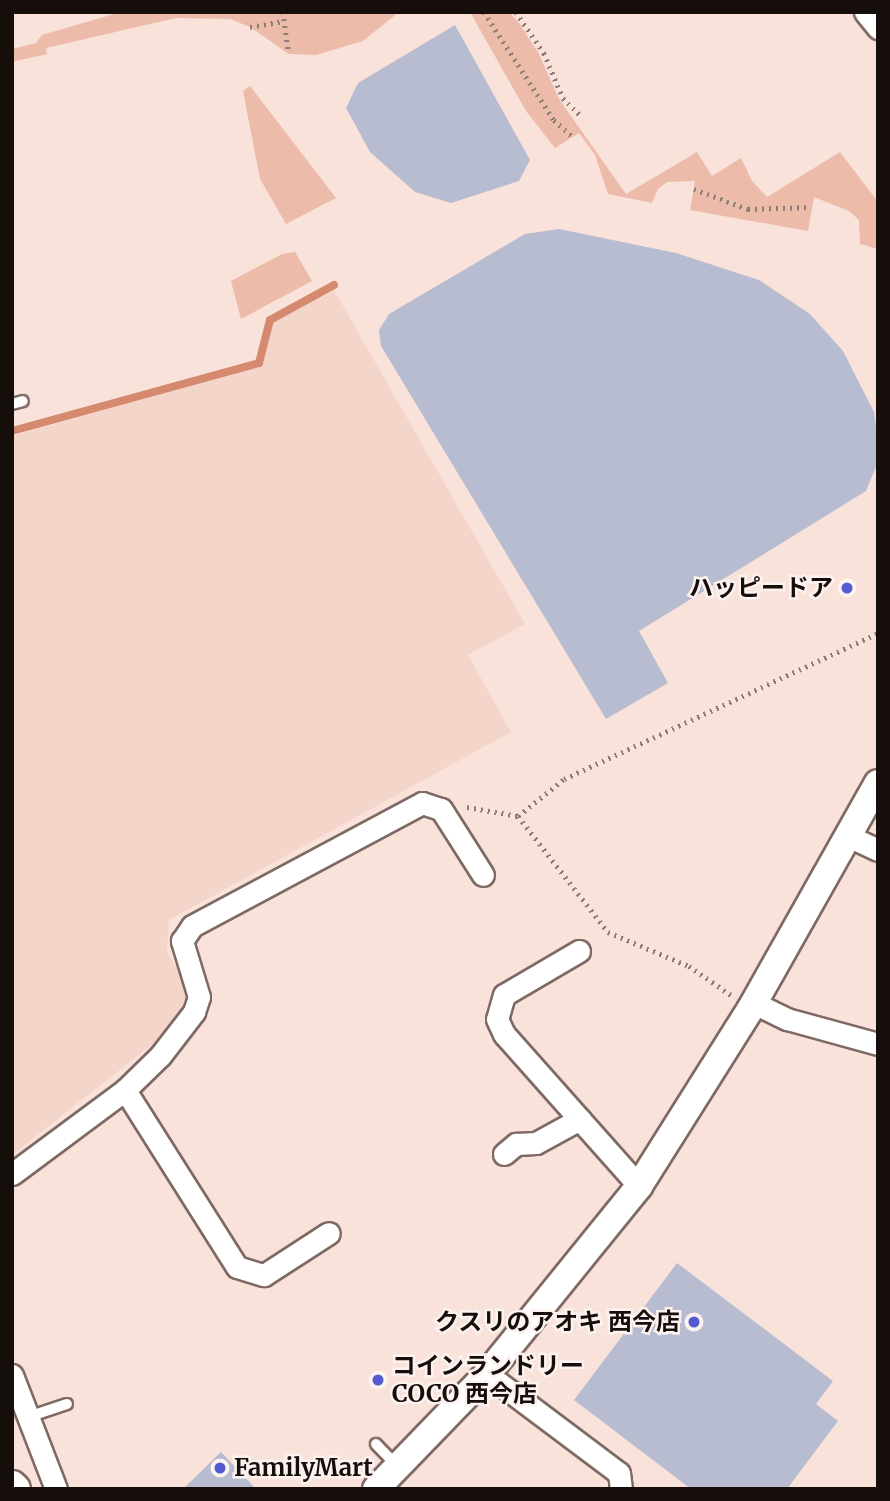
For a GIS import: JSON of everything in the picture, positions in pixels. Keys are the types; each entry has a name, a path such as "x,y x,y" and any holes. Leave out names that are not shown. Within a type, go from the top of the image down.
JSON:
{"street":[{"path":"865,12 878,28"},
{"path":"376,1489 487,1374 639,1186 744,1001 848,836 878,783"},
{"path":"12,1174 125,1090 160,1056 194,1012 199,997 183,942 192,926 422,803 441,809 484,875"},
{"path":"848,836 878,850"},
{"path":"579,951 504,995 497,1019 504,1034 580,1119 614,1164 639,1186"},
{"path":"744,1001 787,1019 878,1044"},
{"path":"125,1090 237,1267 264,1275 329,1233"},
{"path":"504,1154 516,1144 536,1143 580,1119"},
{"path":"15,1370 28,1417 56,1489"},
{"path":"487,1374 619,1473 621,1489"}],"lane":[{"path":"28,1417 67,1404"},
{"path":"376,1444 398,1467"}],"path":[{"path":"283,12 289,54"},
{"path":"484,12 554,120 573,137"},
{"path":"516,12 544,53 563,98 581,116"},
{"path":"250,27 284,21"},
{"path":"694,189 748,209 811,207"},
{"path":"518,816 564,779 878,633"},
{"path":"441,809 453,803 518,816 608,932 689,966 744,1001"}],"shaded area":[{"path":"121,12 399,12 363,41 316,55 289,54 250,27 230,19 176,18 46,48 47,54 12,62 12,49 36,43 42,35"},
{"path":"470,12 509,12 519,23 539,54 559,99 626,194 697,152 712,176 741,158 752,181 767,197 840,152 878,202 878,249 860,244 859,220 849,211 814,197 808,231 690,210 695,181 667,182 658,189 652,203 608,194 595,155 579,133 555,148 526,111"},
{"path":"250,86 336,198 286,224 260,179 243,91"},
{"path":"295,252 312,281 241,319 231,281 282,254"},
{"path":"334,290 525,624 468,655 511,732 169,920 167,951 186,985 186,1008 174,1027 12,1155 12,436 262,366 272,323"}],"building":[{"path":"455,25 530,160 519,181 451,203 415,192 370,152 346,108 358,83"},
{"path":"559,229 676,253 759,280 810,314 843,351 874,412 878,443 878,462 866,491 639,631 668,683 606,719 381,346 379,330 389,314 525,234"},
{"name":"クスリのアオキ 西今店","path":"677,1263 833,1381 816,1404 838,1421 787,1489 691,1489 574,1400"},
{"name":"FamilyMart","path":"221,1452 256,1489 183,1489"}],"waterway":[{"path":"12,431 259,363 270,320 334,285"}],"place":[{"name":"ハッピードア","path":"847,588"},
{"name":"クスリのアオキ 西今店","path":"694,1322"},
{"name":"コインランドリー COCO 西今店","path":"378,1380"},
{"name":"FamilyMart","path":"220,1468"}]}
